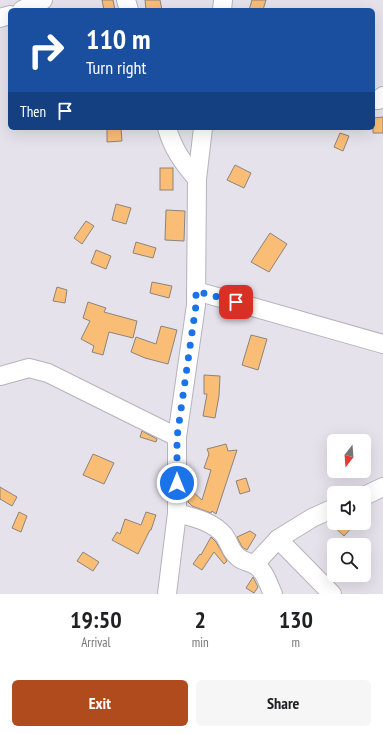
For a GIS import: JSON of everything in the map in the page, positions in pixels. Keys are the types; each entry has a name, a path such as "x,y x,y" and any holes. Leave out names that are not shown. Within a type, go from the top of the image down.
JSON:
{"street":[{"path":"26,8 42,0"},
{"path":"168,130 171,143 183,163 198,179"},
{"path":"167,594 177,513 177,437 196,305 198,179 203,130"},
{"path":"196,291 383,344"},
{"path":"0,376 29,368 48,373 177,437"},
{"path":"371,493 383,487"},
{"path":"255,564 278,539 312,518 327,511"},
{"path":"177,513 203,520 215,528 224,536 231,550 239,558 255,564 263,572 273,594"},
{"path":"278,539 332,594"}],"building":[{"path":"102,0 113,0 115,8 104,8"},
{"path":"145,0 160,0 162,8 146,8"},
{"path":"252,0 266,0 264,8 250,8"},
{"path":"383,117 383,133 373,133 373,130 375,130 375,118"},
{"path":"107,130 121,130 122,141 107,142"},
{"path":"340,133 349,136 343,151 334,147"},
{"path":"235,165 251,173 244,188 227,180"},
{"path":"160,168 173,168 173,190 160,190"},
{"path":"116,204 131,208 126,224 112,220"},
{"path":"166,210 185,211 184,241 165,240"},
{"path":"86,221 94,226 82,244 74,238"},
{"path":"270,233 287,244 269,272 251,262"},
{"path":"136,242 156,248 153,258 133,253"},
{"path":"96,250 111,256 106,269 91,263"},
{"path":"152,282 172,286 169,298 150,293"},
{"path":"57,287 67,290 65,303 53,301"},
{"path":"88,302 106,308 104,312 137,321 133,338 109,332 103,355 92,352 94,346 81,339 90,321 83,318"},
{"path":"161,326 177,330 168,364 145,358 131,352 136,337 156,344"},
{"path":"251,335 267,339 258,370 242,365"},
{"path":"204,375 220,376 219,396 215,418 203,416 207,394 204,394"},
{"path":"142,431 157,439 156,442 140,437"},
{"path":"226,444 228,451 237,450 216,514 212,511 211,513 192,506 188,502 188,498 193,492 202,500 211,470 204,468 209,454 207,449"},
{"path":"93,454 114,463 104,484 83,475"},
{"path":"246,478 250,491 240,494 236,481"},
{"path":"0,487 17,497 12,506 0,499"},
{"path":"19,512 27,516 21,532 12,528"},
{"path":"146,512 156,515 151,530 138,554 112,540 117,532 120,534 125,519 141,525"},
{"path":"338,530 350,530 344,536"},
{"path":"250,531 256,535 247,550 242,547 237,537"},
{"path":"211,537 216,542 227,561 224,564 214,552 202,570 193,564 200,554 201,555"},
{"path":"83,552 99,562 93,571 77,561"},
{"path":"253,577 258,587 254,593 246,588"}],"route":[{"path":"177,483 177,437 196,305 196,291 236,302"}]}
